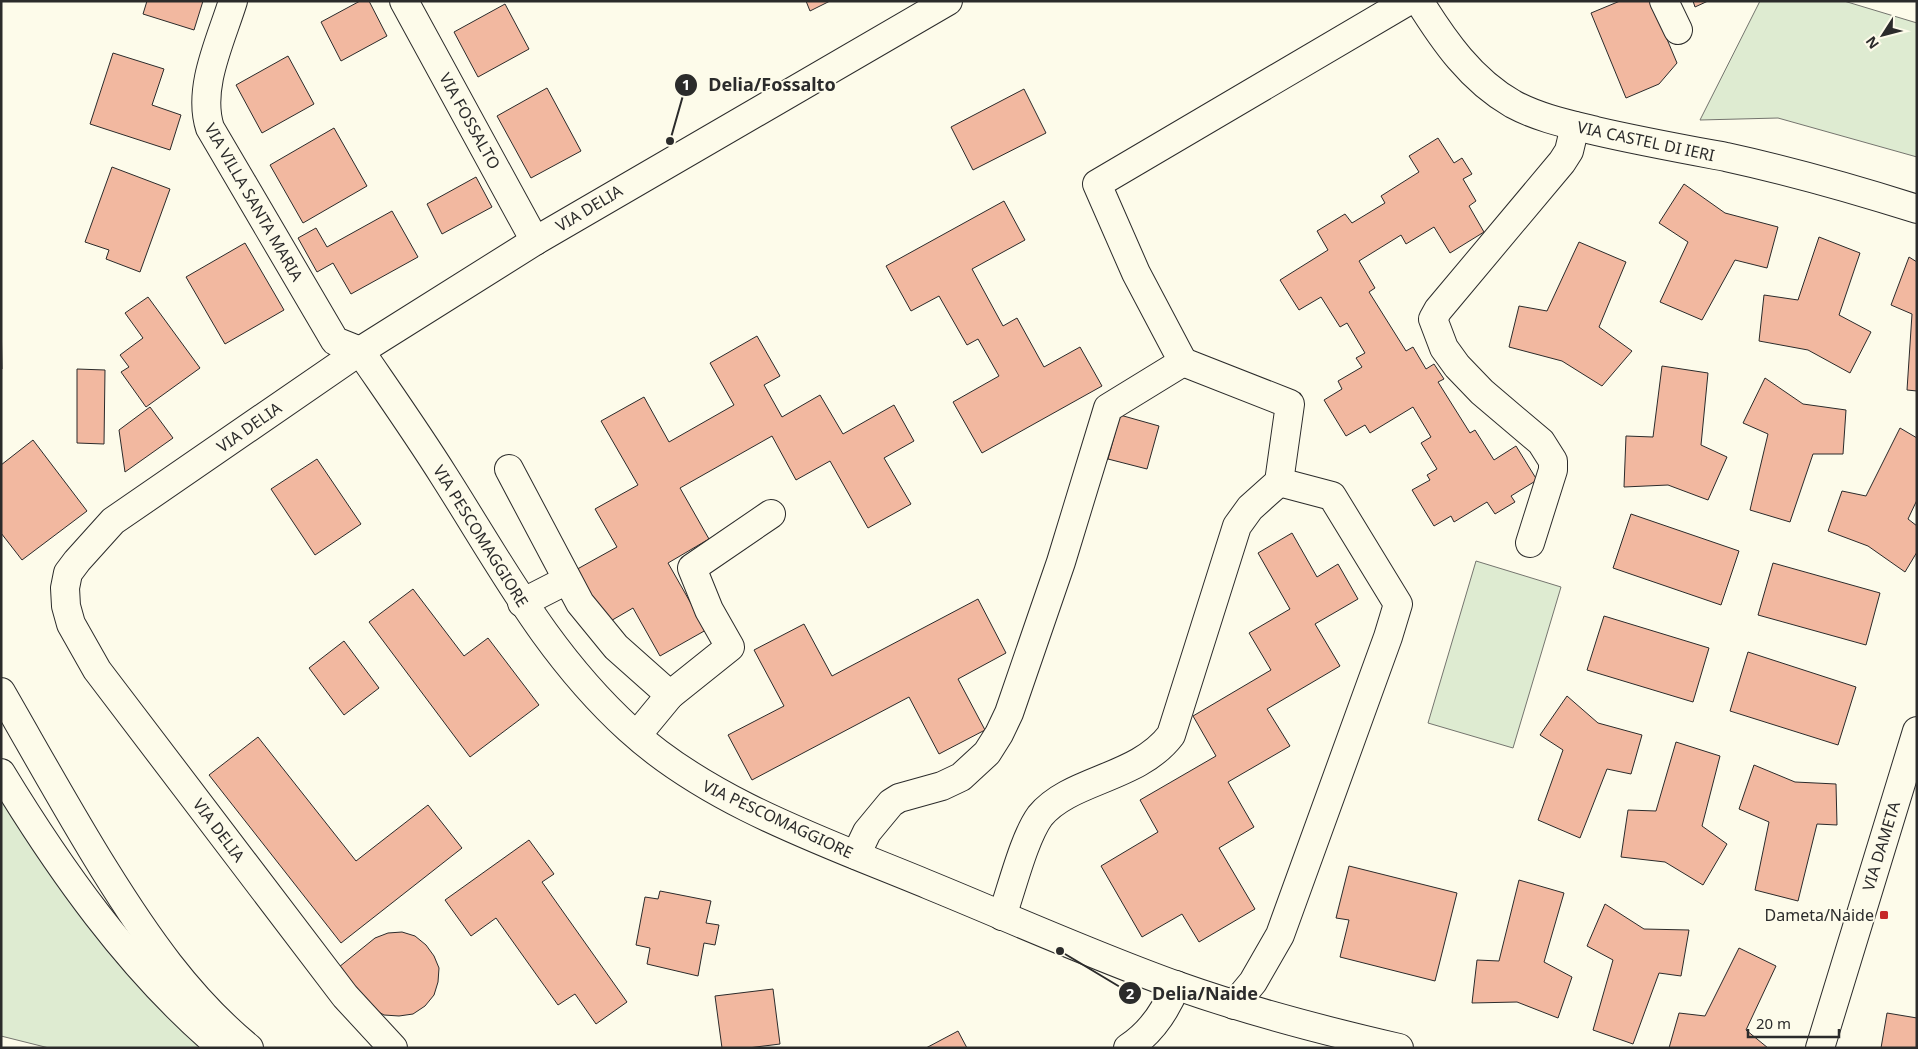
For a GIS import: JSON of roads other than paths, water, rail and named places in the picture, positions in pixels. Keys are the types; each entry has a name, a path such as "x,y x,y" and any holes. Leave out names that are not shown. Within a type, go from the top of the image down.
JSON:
{"main road":[{"name":"VIA VILLA SANTA MARIA","path":"233,1 206,88 205,109 210,128 335,342 360,351"},
{"name":"VIA FOSSALTO","path":"404,1 535,241"},
{"name":"VIA DELIA","path":"393,1048 345,996 113,693 79,641 71,624 66,606 65,588 68,573 113,522 360,351 535,241 948,1"},
{"path":"1002,916 1035,825 1050,806 1139,763 1162,747 1171,735 1237,526 1250,508 1280,482 1290,404 1183,362 1136,273 1097,184 1408,1"},
{"name":"VIA CASTEL DI IERI","path":"1419,1 1449,48 1501,96 1514,104 1548,118 1575,126 1729,158 1861,191 1917,209"},
{"path":"1664,1 1678,30"},
{"path":"1530,543 1553,470 1553,461 1542,442 1482,392 1457,366 1444,348 1433,319 1438,310 1562,162 1569,151 1575,126"},
{"name":"VIA PESCOMAGGIORE","path":"360,351 443,474 522,603 567,664 637,735 706,787 856,855 1002,916 1176,985 1234,1005 1327,1032 1399,1048"},
{"path":"856,855 867,832 891,803 899,798 942,786 961,777 987,753 1009,713 1061,562 1108,408 1183,362"},
{"path":"509,470 580,603 616,646 670,695"},
{"path":"1234,1005 1253,982 1280,935 1388,637 1398,604 1332,496 1280,482"},
{"path":"637,735 670,695 730,647 710,610 692,568 771,514"},
{"path":"522,603 567,580"},
{"path":"1,692 68,810 146,935 191,993 219,1022 249,1048"},
{"name":"VIA DAMETA","path":"1820,1048 1917,731"},
{"path":"1,774 70,876 116,939 176,1007 223,1048"},
{"path":"1128,1048 1144,1036 1164,1013 1176,985"}],"place":[{"name":"Delia/Fossalto","path":"670,141"},
{"name":"Dameta/Naide","path":"1884,915"},
{"name":"Delia/Naide","path":"1060,951"}]}
